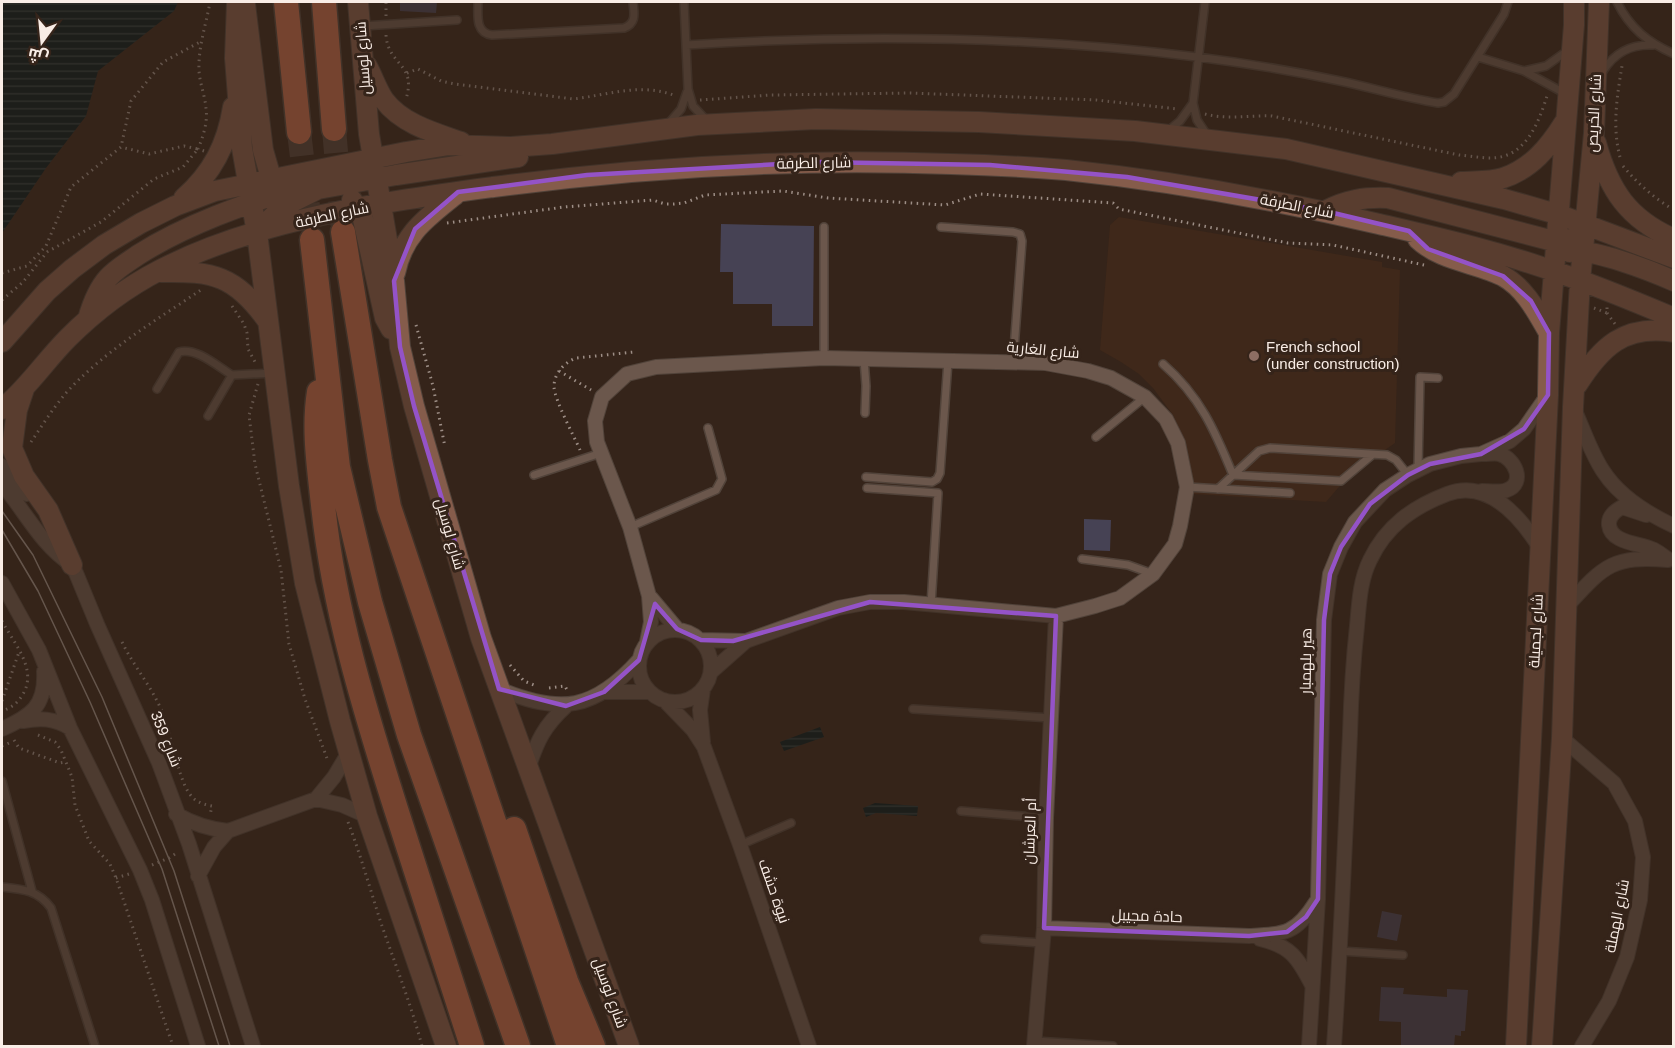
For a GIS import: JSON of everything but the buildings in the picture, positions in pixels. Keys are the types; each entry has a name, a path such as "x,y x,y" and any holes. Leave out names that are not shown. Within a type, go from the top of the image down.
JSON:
{"highway":[{"path":"286,2 299,132"},
{"path":"324,2 334,129"},
{"path":"347,218 380,460 389,507 569,1047"},
{"path":"312,240 338,467 370,602 409,735 518,1047"},
{"path":"326,360 318,398 316,436 326,537 342,624 360,695 472,1047"},
{"path":"389,507 413,553 487,752 566,981 593,1047"}],"main road":[{"path":"237,2 234,58 242,148 257,233 289,486 306,583 367,816 446,1047"},
{"path":"244,2 263,150 281,191 276,212 257,233"},
{"name":"شارع لوسيل","path":"358,2 369,134 394,281 400,347 446,522 481,638 629,1047"},
{"name":"شارع الخريص","path":"1560,215 1574,2"},
{"name":"شارع الخريص","path":"1586,225 1594,133 1599,2"},
{"path":"362,55 379,92 395,111 419,126 470,144"},
{"path":"175,206 205,178 219,154 229,129 236,81"},
{"path":"352,162 449,145 511,147 711,124 816,120 979,122 1161,134 1286,148 1445,184 1560,215 1674,258"},
{"path":"1445,184 1502,179 1527,166 1550,146 1566,121"},
{"path":"1594,133 1602,164 1616,194 1635,217 1674,240"},
{"path":"87,321 104,283 125,263 192,227 281,191 343,171 360,153 369,134"},
{"path":"322,179 377,178 540,154 586,140"},
{"name":"شارع الطرفة","path":"2,409 69,336 104,307 156,272 193,254 231,240 257,233 347,218 381,205 458,192 587,175 705,166 903,162 1061,170 1204,189 1325,211 1409,231 1554,271 1674,318"},
{"path":"322,179 354,202 347,218"},
{"path":"2,342 47,291 72,269 141,223 175,206 215,191 248,183 281,191 347,218 363,219 385,318 400,347"},
{"path":"394,281 401,254 415,230 424,219 458,192"},
{"path":"1325,211 1350,200 1366,197 1388,198 1557,242 1571,238 1586,225"},
{"name":"شارع لجميلة","path":"1516,1047 1548,394 1549,333 1560,215"},
{"name":"شارع لجميلة","path":"1542,1047 1562,738 1574,397 1580,281 1586,225"},
{"path":"1409,231 1428,249 1503,276 1531,301 1549,333"},
{"path":"1554,271 1558,259 1565,253 1583,252 1624,262 1674,281"},
{"path":"156,272 201,273 220,278 239,288 267,321"},
{"path":"1574,397 1590,364 1605,348 1630,334 1647,331 1674,332"},
{"path":"25,386 17,410 12,448 24,476 48,510 72,565"}],"street":[{"name":"شارع الغارية","path":"602,397 627,374 656,367 824,358 1044,363 1088,370 1111,378 1145,397 1166,419 1178,443 1186,487 1184,508 1175,544 1153,574 1120,598 1056,616 904,602 859,604 838,608 746,641 701,640"},
{"name":"هير بلهمبار","path":"1309,1047 1318,899 1324,620 1330,574 1355,522 1385,490 1430,464 1461,456 1481,454 1510,441 1524,429 1548,394"},
{"path":"528,769 544,728 566,706 604,692 625,675 639,660 647,642 651,621 649,596 630,527 597,442 596,421 602,397"},
{"path":"1574,397 1602,470 1616,488 1657,518"},
{"path":"1334,1047 1353,665 1360,592 1370,560 1385,536 1402,517 1420,505 1451,493 1506,491 1513,486 1517,478 1517,470 1513,462 1499,454 1481,454"},
{"name":"شارع 359","path":"2,466 28,496 72,565 159,763 189,844 253,1047"},
{"path":"2,484 21,506 47,545 72,565"},
{"path":"1474,491 1499,501 1511,510 1525,525 1540,548"},
{"path":"1671,561 1655,549 1612,534 1608,523 1612,513 1622,507 1673,524"},
{"path":"1566,608 1592,579 1610,566 1625,560 1671,561"},
{"path":"4,591 44,663 70,728 140,870 152,900 198,1047"},
{"path":"649,596 677,629"},
{"name":"أم العرشان","path":"1035,1044 1044,928 1046,818 1056,616"},
{"path":"639,660 639,671 643,682 650,692 664,700 690,699 703,689 711,672 709,651 701,640 686,631 666,630 647,642"},
{"name":"شارع الغارية","path":"711,672 746,641"},
{"path":"2,729 32,712 42,696 45,682 44,663"},
{"path":"499,689 525,699 566,706"},
{"name":"نيوة حشف","path":"703,689 700,710 704,747 809,1047"},
{"path":"604,692 650,692"},
{"name":"نيوة حشف","path":"664,700 686,722 704,747"},
{"path":"18,722 53,719 70,728"},
{"name":"شارع الهملة","path":"1562,738 1614,783 1635,821 1643,857 1640,900 1627,957 1609,1000 1582,1047"},
{"path":"176,814 207,828 228,831 316,799 334,777 349,752"},
{"path":"316,799 367,816"},
{"path":"198,876 214,847 228,831"},
{"name":"حادة مجيبل","path":"1044,928 1249,936 1287,932 1306,917 1318,899"},
{"name":"حادة مجيبل","path":"1249,936 1274,942 1293,953 1312,986"}],"lane":[{"path":"478,2 480,27 488,35 624,28 634,20 633,2"},
{"path":"684,2 688,89 693,106 711,124"},
{"path":"1205,2 1193,103 1197,120 1213,140"},
{"path":"686,45 782,39 942,38 1071,45 1198,57 1292,72 1438,103 1450,99 1454,94 1506,11 1509,2"},
{"path":"1617,2 1635,27 1653,45 1674,54"},
{"path":"361,26 456,20"},
{"path":"1524,71 1546,66 1565,53 1573,44"},
{"path":"1596,82 1610,60 1625,49 1653,45"},
{"path":"1478,57 1524,71 1568,96"},
{"path":"658,130 675,118 688,89"},
{"path":"1161,134 1180,121 1193,103"},
{"path":"824,227 824,358"},
{"path":"941,227 1020,234 1022,241 1013,363"},
{"path":"157,390 175,356 184,350 196,353 231,375 274,374"},
{"path":"864,359 865,413"},
{"path":"866,477 932,482 937,479 940,473 948,361"},
{"path":"1163,364 1197,400 1218,437 1233,475"},
{"path":"208,416 231,375"},
{"path":"1413,472 1420,377 1438,378"},
{"path":"1096,437 1145,397"},
{"path":"630,527 717,490 721,485 722,480 708,428"},
{"path":"1218,489 1259,451 1270,448 1390,456 1413,472"},
{"path":"534,475 601,453"},
{"path":"1233,475 1341,481 1372,455"},
{"path":"1186,487 1290,493"},
{"path":"867,488 938,494 931,605"},
{"path":"1082,559 1128,565 1153,574"},
{"path":"913,709 1051,718"},
{"path":"2,781 32,891"},
{"path":"961,812 1046,818"},
{"path":"740,845 791,823"},
{"path":"2,887 32,891 40,895 51,908 95,1047"},
{"path":"984,939 1042,944"},
{"path":"1340,951 1403,955"},
{"path":"1035,1044 1113,1047"}],"path":[{"path":"386,2 387,47 407,73 409,82 406,99 395,111"},
{"path":"2,300 23,282 46,246 71,188 121,147 131,101 163,62 201,42"},
{"path":"1625,49 1616,98 1616,144 1622,165 1644,189 1674,210"},
{"path":"2,273 27,266 65,240 101,222 154,178 183,167 198,149 184,146 149,154 121,147"},
{"path":"12,448 27,446 66,393 97,364 148,325 206,287"},
{"path":"580,452 555,393 555,379 559,371 568,361 576,358 634,352"},
{"path":"559,371 602,397"},
{"path":"2,621 27,668 27,684 18,701 2,711"},
{"path":"118,634 132,662 153,691 173,742 188,792 197,803 212,806 207,828"},
{"path":"2,701 19,652"},
{"path":"29,735 39,735 55,742 66,762 72,777 75,805 89,841 110,864 116,878 173,1047"},
{"path":"2,746 22,737"},
{"path":"14,740 19,748 60,763 66,762"},
{"path":"116,878 169,858 189,844"}],"highlighted area":[{"path":"816,162 990,165 1127,177 1325,211 1409,231 1428,249 1503,276 1531,301 1549,333 1548,395 1524,429 1481,454 1430,464 1408,475 1370,504 1341,547 1330,574 1324,620 1318,899 1306,917 1287,932 1249,936 1044,928 1056,616 870,602 733,641 701,640 677,629 655,604 639,660 604,692 566,706 499,689 414,406 400,347 394,281 415,229 458,192 587,175"}],"shaded area":[{"name":"French school (under construction)","path":"1119,217 1382,262 1382,267 1400,270 1395,443 1355,471 1326,502 1193,494 1190,464 1184,441 1173,415 1153,388 1139,374 1100,350 1110,225"}],"water":[{"path":"2,2 178,2 174,11 98,71 86,116 46,168 2,233"},
{"path":"820,727 824,737 784,751 780,742"},
{"path":"875,803 918,806 917,816 876,813 866,817 863,808"}],"tunnel":[{"path":"334,129 343,232"},
{"path":"299,132 312,240"}],"tram line":[{"path":"2,511 33,555 102,697 174,871 230,1046"},
{"path":"2,530 38,591 90,702 162,869 219,1046"}],"place":[{"name":"French school (under construction)","path":"1254,356"}]}
